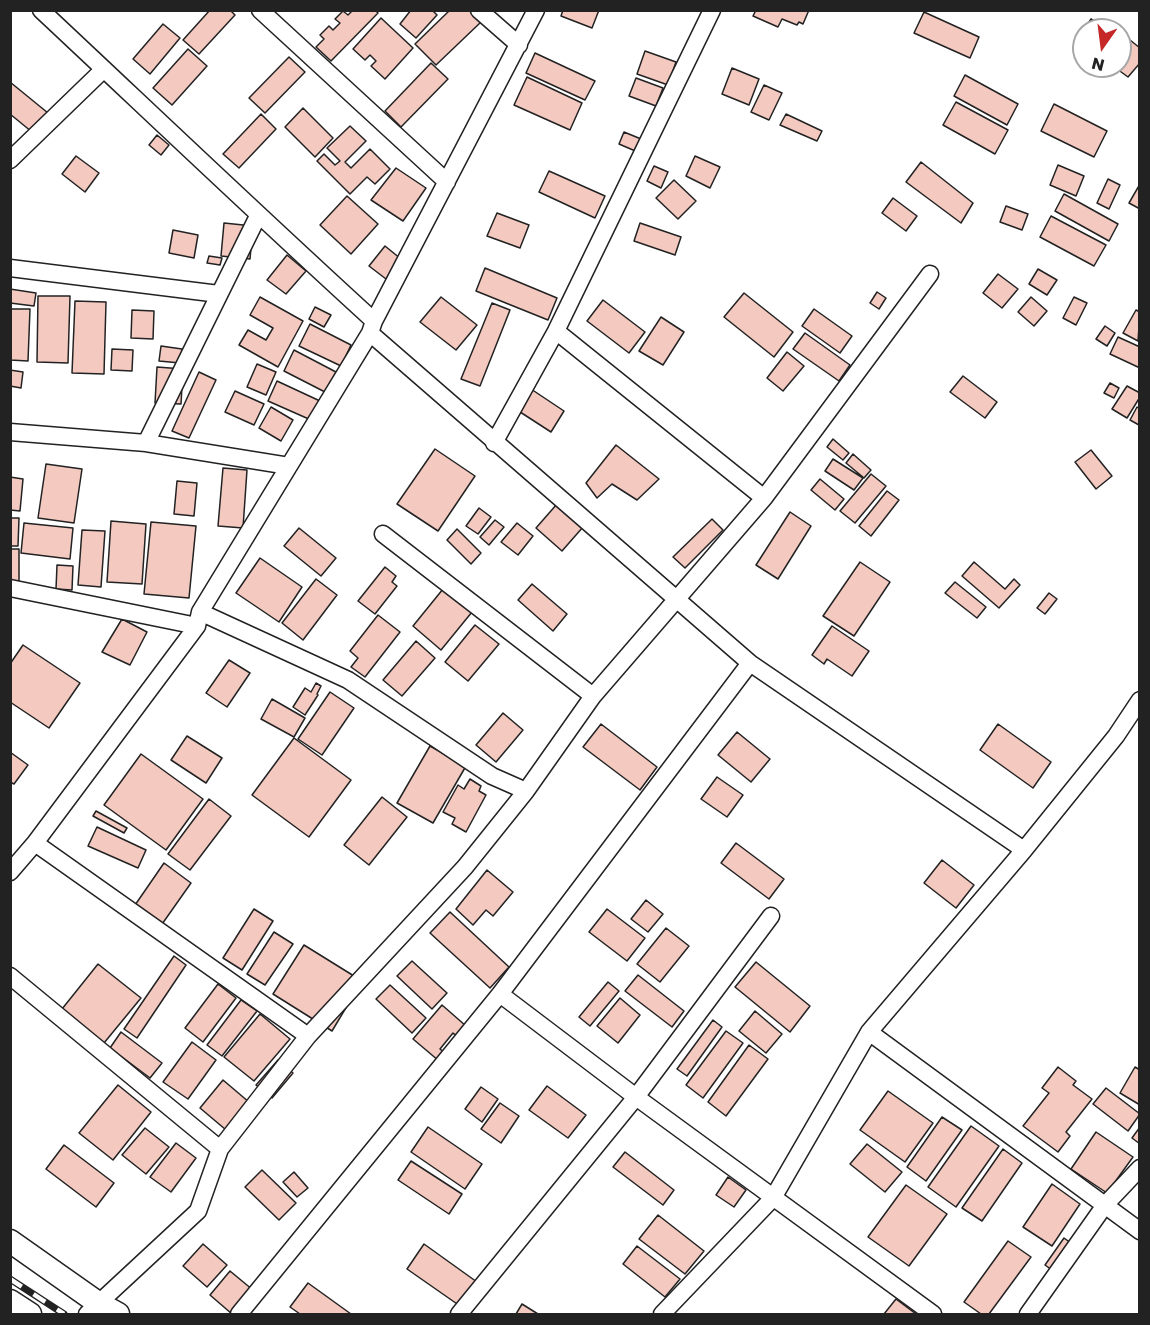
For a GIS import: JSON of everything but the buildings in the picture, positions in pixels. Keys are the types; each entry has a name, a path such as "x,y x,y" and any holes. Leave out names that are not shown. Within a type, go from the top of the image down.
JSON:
{"main road":[{"path":"10,1241 93,1309 118,1314"},
{"path":"10,1301 30,1314"}],"street":[{"path":"41,10 139,100 372,327 494,442 750,663 1024,850"},
{"path":"260,10 447,182"},
{"path":"479,10 519,45"},
{"path":"10,872 35,843 199,619 372,327 536,10"},
{"path":"494,442 556,331 712,10"},
{"path":"10,160 104,69"},
{"path":"146,443 258,216"},
{"path":"10,268 219,294"},
{"path":"93,1309 198,1211 220,1149 308,1036 465,867 526,791 593,696 765,498 930,274"},
{"path":"556,331 765,498"},
{"path":"10,432 146,443 289,466"},
{"path":"383,534 593,696"},
{"path":"13,591 199,619 348,680 492,776 526,791"},
{"path":"239,1314 500,994 750,663"},
{"path":"662,1314 773,1198 869,1032 1024,850 1116,736 1140,700"},
{"path":"35,843 308,1036"},
{"path":"459,1314 636,1097 771,916"},
{"path":"10,976 220,1149"},
{"path":"500,994 636,1097 933,1314"},
{"path":"869,1032 1140,1231"},
{"path":"1028,1314 1105,1205 1140,1168"}],"railway":[{"path":"10,1279 64,1314"}]}
